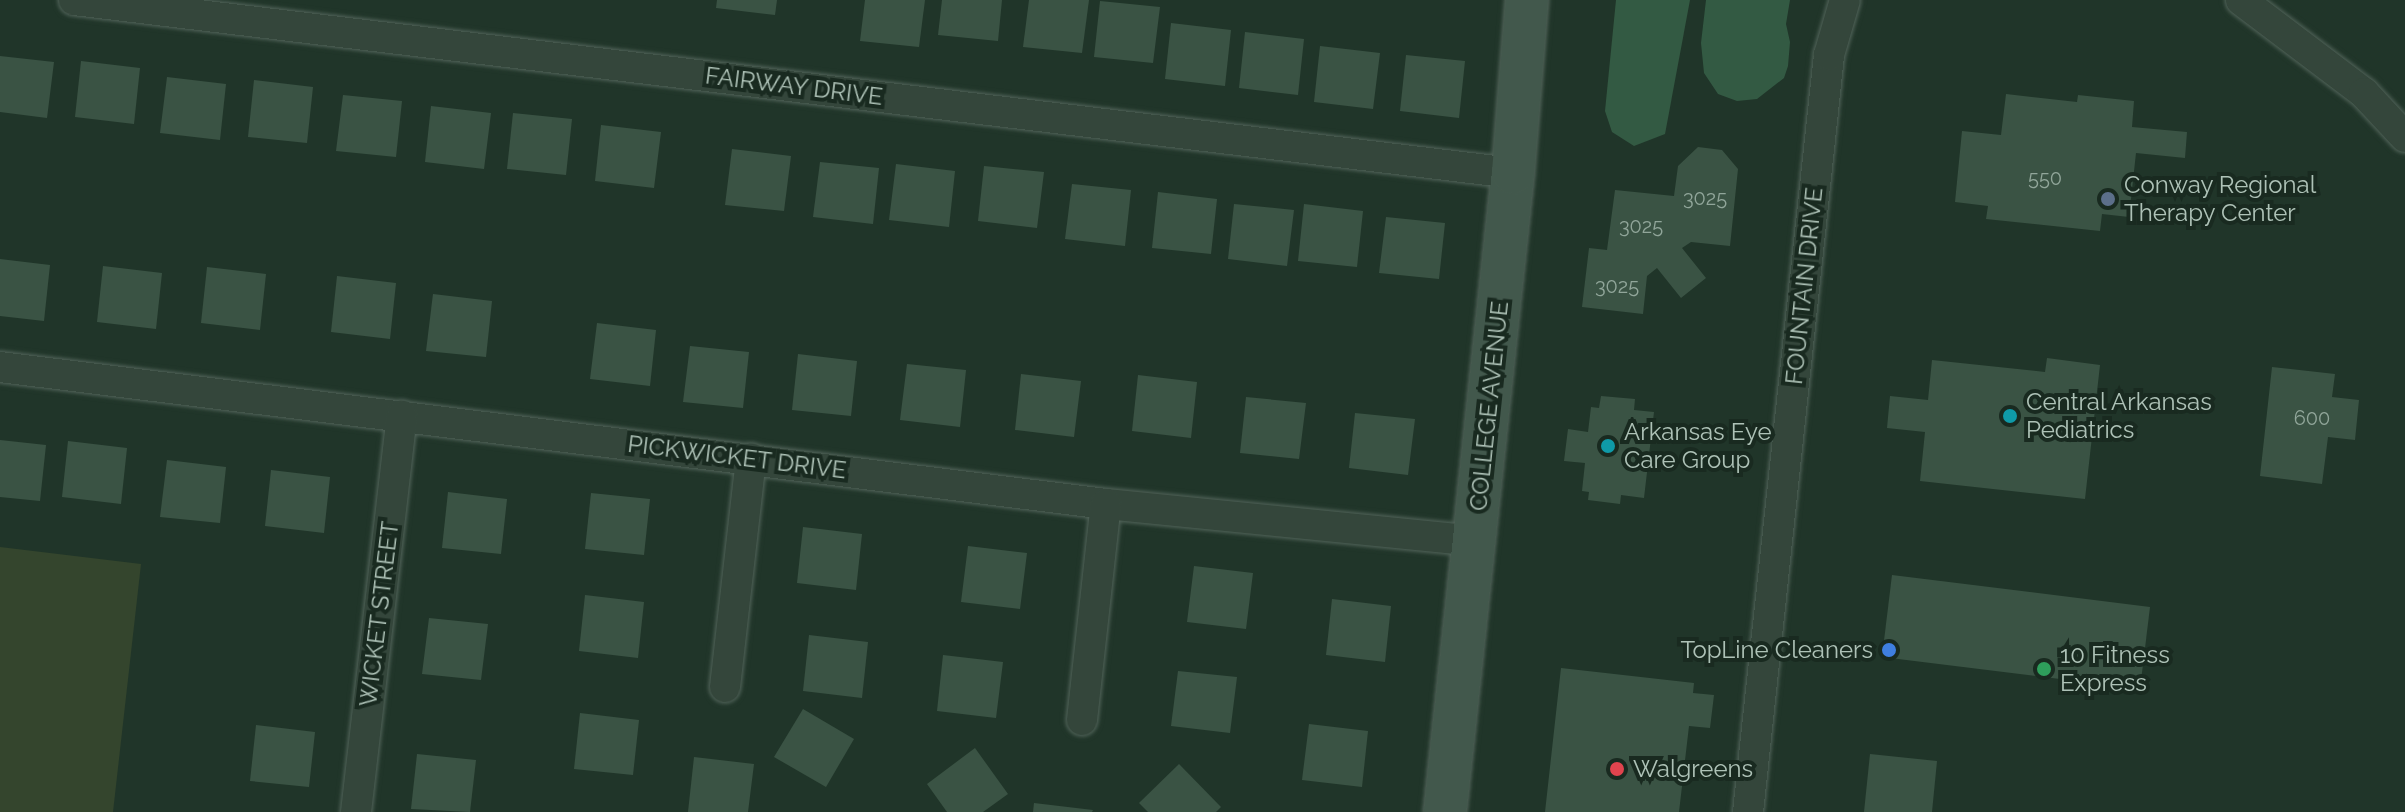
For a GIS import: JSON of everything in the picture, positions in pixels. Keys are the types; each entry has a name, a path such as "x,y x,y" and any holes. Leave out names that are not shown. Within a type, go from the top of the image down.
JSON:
{"street":[{"name":"FAIRWAY DRIVE","path":"74,0 157,5 1513,173"},
{"name":"COLLEGE AVENUE","path":"1445,812 1513,173 1527,0"},
{"name":"FOUNTAIN DRIVE","path":"1748,812 1829,55 1845,0"},
{"path":"2241,0 2364,93 2405,137"},
{"name":"PICKWICKET DRIVE","path":"0,367 1106,504 1474,541"},
{"name":"WICKET STREET","path":"356,812 402,416"},
{"path":"725,687 751,458"},
{"path":"1082,720 1106,504"}],"shaded area":[{"path":"1616,0 1690,0 1665,134 1634,146 1612,132 1605,111"},
{"path":"1706,0 1790,0 1786,24 1790,42 1784,78 1757,99 1737,101 1718,94 1704,73 1701,43"},
{"path":"0,547 141,564 113,812 0,812"}],"building":[{"path":"717,0 777,0 775,15 716,8"},
{"path":"865,0 925,0 919,47 860,41"},
{"path":"942,0 1002,0 998,41 938,35"},
{"path":"1029,0 1089,0 1082,53 1023,47"},
{"path":"1100,1 1160,7 1153,63 1094,57"},
{"path":"1171,23 1231,30 1225,86 1165,79"},
{"path":"1245,32 1304,39 1298,95 1239,88"},
{"path":"1320,46 1380,53 1373,109 1314,102"},
{"path":"1406,55 1465,61 1459,118 1400,111"},
{"path":"0,56 54,62 47,118 0,112"},
{"path":"81,61 140,68 134,124 75,117"},
{"path":"167,77 226,84 220,140 160,133"},
{"path":"254,80 313,87 307,143 248,137"},
{"path":"2006,94 2077,102 2078,95 2134,101 2132,127 2187,132 2185,158 2136,153 2129,217 2102,214 2100,231 1986,219 1988,206 1955,202 1962,131 2001,135"},
{"path":"343,95 402,101 396,157 336,151"},
{"path":"431,106 491,113 484,169 425,162"},
{"path":"513,113 572,119 566,175 507,169"},
{"path":"601,125 661,132 654,188 595,181"},
{"path":"1698,147 1722,150 1738,169 1730,246 1691,242 1682,248 1706,278 1681,298 1657,268 1647,276 1643,314 1582,307 1589,248 1607,250 1615,190 1674,196 1678,166"},
{"path":"732,149 791,156 784,211 725,205"},
{"path":"820,162 879,168 873,224 813,217"},
{"path":"896,164 955,171 949,227 889,220"},
{"path":"984,166 1044,172 1037,228 978,221"},
{"path":"1072,184 1131,190 1125,246 1065,239"},
{"path":"1158,192 1217,199 1211,254 1152,248"},
{"path":"1234,204 1294,210 1287,266 1228,259"},
{"path":"1304,204 1363,211 1357,267 1298,261"},
{"path":"1386,217 1445,223 1439,279 1379,273"},
{"path":"0,259 50,265 44,321 0,316"},
{"path":"103,266 162,273 156,329 97,322"},
{"path":"207,267 266,274 260,330 201,323"},
{"path":"337,276 396,283 390,339 331,332"},
{"path":"433,294 492,301 486,357 426,351"},
{"path":"597,323 656,330 650,386 590,379"},
{"path":"690,346 749,352 743,408 683,402"},
{"path":"798,354 857,361 851,416 792,410"},
{"name":"Central Arkansas Pediatrics","path":"2047,358 2100,365 2085,499 1920,481 1925,432 1887,428 1890,396 1928,400 1932,360 2045,372"},
{"path":"907,364 966,370 960,427 900,420"},
{"path":"2272,367 2335,374 2332,397 2359,400 2355,440 2328,437 2322,484 2260,476"},
{"path":"1021,374 1081,381 1074,437 1015,430"},
{"path":"1138,375 1197,382 1191,438 1132,431"},
{"name":"Arkansas Eye Care Group","path":"1601,396 1635,399 1634,410 1654,412 1644,498 1621,495 1620,504 1588,500 1589,492 1582,491 1585,463 1564,461 1568,429 1588,432 1591,407 1599,408"},
{"path":"1246,397 1306,403 1299,459 1240,453"},
{"path":"1355,413 1415,419 1408,475 1349,468"},
{"path":"0,440 46,445 40,501 0,497"},
{"path":"68,441 127,448 121,504 62,497"},
{"path":"167,460 226,467 220,523 160,517"},
{"path":"271,470 330,477 324,533 265,526"},
{"path":"448,492 507,499 501,554 442,548"},
{"path":"591,493 650,499 644,555 585,549"},
{"path":"803,527 862,534 856,590 797,583"},
{"path":"968,546 1027,553 1020,609 961,602"},
{"path":"1194,566 1253,573 1246,629 1187,622"},
{"path":"1892,575 2150,607 2140,689 1882,657"},
{"path":"585,595 644,602 638,658 579,651"},
{"path":"1332,599 1391,606 1385,662 1326,655"},
{"path":"429,618 488,624 481,680 422,674"},
{"path":"809,635 868,642 862,698 803,691"},
{"path":"943,655 1003,662 996,718 937,711"},
{"name":"Walgreens","path":"1561,668 1694,683 1693,693 1714,695 1710,728 1689,726 1679,812 1545,812"},
{"path":"1178,671 1237,677 1230,733 1171,726"},
{"path":"803,709 854,739 826,787 774,757"},
{"path":"580,713 639,720 633,775 574,769"},
{"path":"1309,724 1368,731 1362,787 1302,780"},
{"path":"256,725 315,732 309,787 250,781"},
{"path":"975,748 1008,794 983,812 947,812 927,784"},
{"path":"417,754 476,760 470,812 411,809"},
{"path":"1870,754 1937,761 1932,812 1864,812"},
{"path":"694,757 754,764 748,812 688,812"},
{"path":"1179,764 1221,807 1216,812 1148,812 1139,803"},
{"path":"1034,803 1093,810 1033,812"}],"place":[{"name":"Conway Regional Therapy Center","path":"2108,199"},
{"name":"Central Arkansas Pediatrics","path":"2010,416"},
{"name":"Arkansas Eye Care Group","path":"1608,446"},
{"name":"TopLine Cleaners","path":"1889,650"},
{"name":"10 Fitness Express","path":"2044,669"},
{"name":"Walgreens","path":"1617,769"}]}
